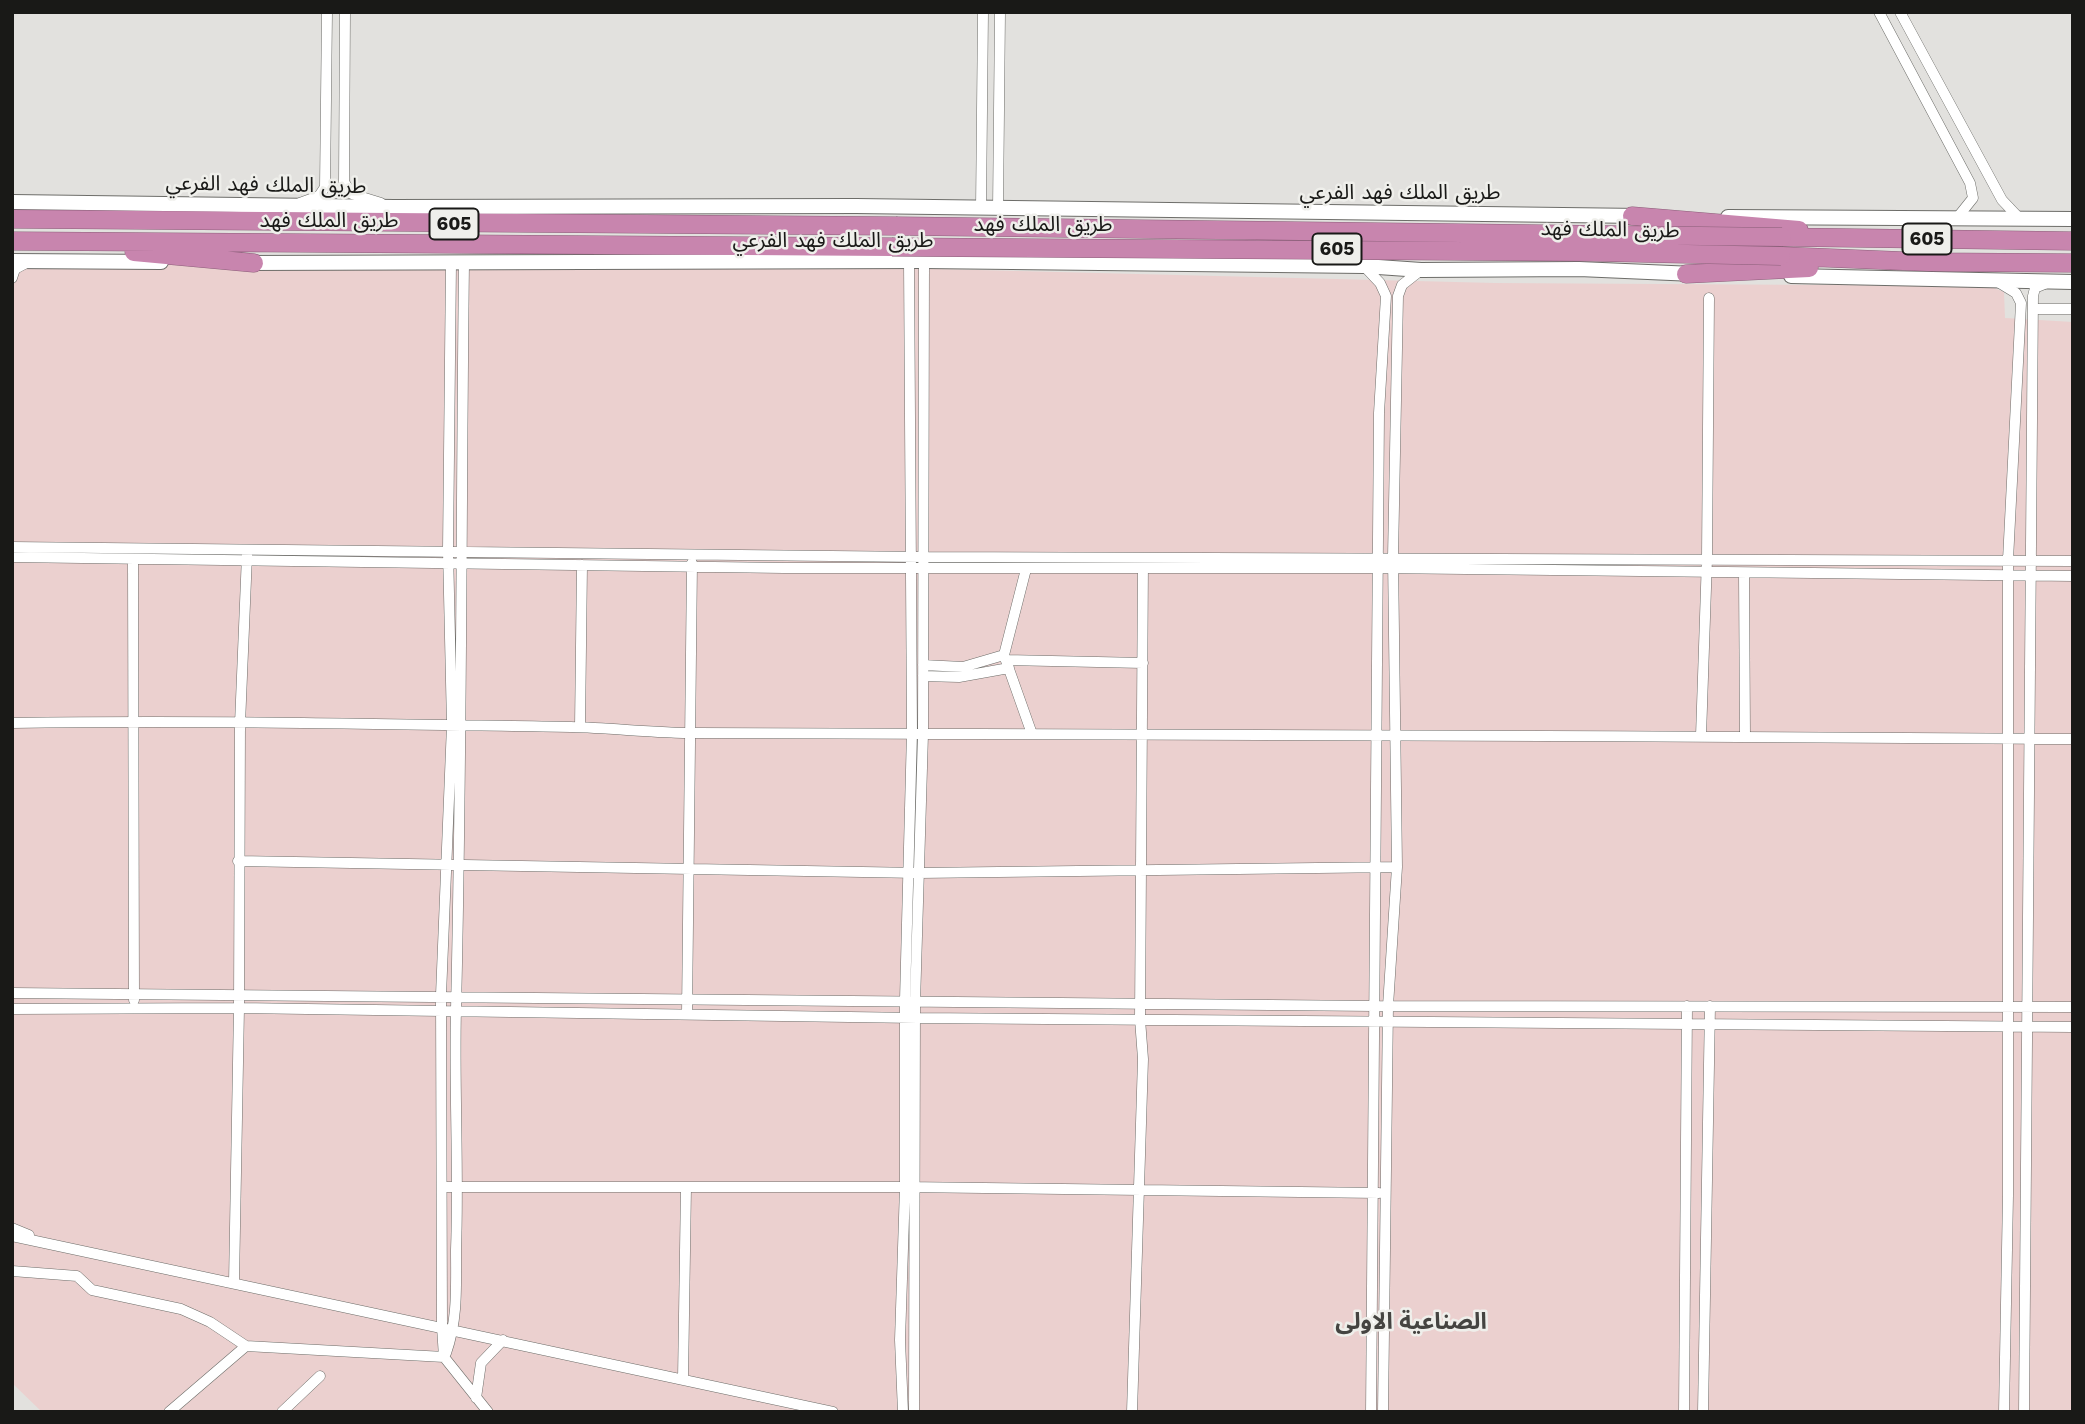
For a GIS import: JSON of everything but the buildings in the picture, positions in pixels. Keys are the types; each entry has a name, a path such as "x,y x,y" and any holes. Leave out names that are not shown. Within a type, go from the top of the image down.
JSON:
{"highway":[{"path":"1633,216 1740,223 1883,239"},
{"name":"طريق الملك فهد","path":"12,219 895,226 2073,241"},
{"path":"12,241 254,263"},
{"name":"طريق الملك فهد","path":"12,241 1594,251 1928,262 2073,263"},
{"path":"1686,274 1928,262"}],"main road":[{"name":"طريق الملك فهد الفرعي","path":"12,202 2073,219"},
{"path":"1136,266 1269,255 1287,239 1286,227 1275,221 1175,212"},
{"name":"طريق الملك فهد الفرعي","path":"12,261 916,261 1421,270 1579,269 1686,274 2073,282"}],"street":[{"path":"295,206 319,196 326,187 327,12"},
{"path":"345,12 344,183 352,194 394,207"},
{"path":"981,208 983,12"},
{"path":"998,209 1000,12"},
{"path":"1878,12 1970,183 1973,198 1957,218"},
{"path":"1900,12 2003,200 2020,219"},
{"path":"12,278 15,269 30,261"},
{"path":"916,261 911,420 923,670 917,733"},
{"path":"916,261 922,420 917,556"},
{"path":"444,1357 454,1329 458,1187 456,995 461,865 448,563 450,400 457,263"},
{"path":"457,263 462,400 462,562 456,725 451,737 441,995 442,1327 444,1357 488,1412"},
{"path":"1364,267 1380,283 1386,296 1379,413 1371,1412"},
{"path":"1383,1412 1388,1006 1397,867 1393,557 1398,296 1402,285 1421,270"},
{"path":"1998,281 2016,293 2021,303 2008,560 2008,1195 2004,1412"},
{"path":"2024,1412 2029,561 2034,309 2035,288 2049,282"},
{"path":"1701,736 1704,571 1707,558 1709,298"},
{"path":"2034,309 2073,309"},
{"path":"450,400 462,400"},
{"path":"1379,413 1395,413"},
{"path":"911,420 922,420"},
{"path":"12,547 247,553 448,563 692,567 1395,568 2073,576"},
{"path":"12,557 133,559 247,553 460,550 917,556 2073,561"},
{"path":"234,1282 240,724 247,553"},
{"path":"687,1013 692,553"},
{"path":"1132,1412 1143,1059 1140,1019 1143,557"},
{"path":"133,559 134,1010"},
{"path":"580,727 582,565"},
{"path":"914,1412 910,1002 918,568"},
{"path":"1026,569 1006,661 1032,734"},
{"path":"1744,573 1745,736"},
{"path":"1378,642 1394,641"},
{"path":"923,670 959,677 1006,661 1143,663"},
{"path":"12,723 134,721 456,725 580,727 690,733 1394,733 2073,739"},
{"path":"239,861 914,872 1142,872 1397,867"},
{"path":"446,880 461,865"},
{"path":"12,993 456,995 1375,1006 2073,1007"},
{"path":"1684,1412 1689,1024 1687,1006"},
{"path":"1703,1412 1710,1006"},
{"path":"12,1009 239,1008 2073,1027"},
{"path":"442,1187 1386,1193"},
{"path":"683,1379 686,1187"},
{"path":"903,1412 900,1340 910,1188"},
{"path":"2008,1195 2026,1196"},
{"path":"12,1228 42,1241"},
{"path":"12,1236 833,1412"},
{"path":"12,1272 77,1276 92,1290 181,1309 210,1322 246,1346 444,1357"},
{"path":"1685,1287 1706,1283"},
{"path":"476,1398 481,1363 503,1340"},
{"path":"169,1412 246,1346"},
{"path":"2005,1352 2024,1352"},
{"path":"282,1412 320,1376"}],"shaded area":[{"path":"12,263 938,269 1495,283 1989,286 2004,292 2005,318 2073,322 2073,1412 42,1412 12,1383"}],"district":[{"name":"الصناعية الاولى","path":"1411,1322"}]}
